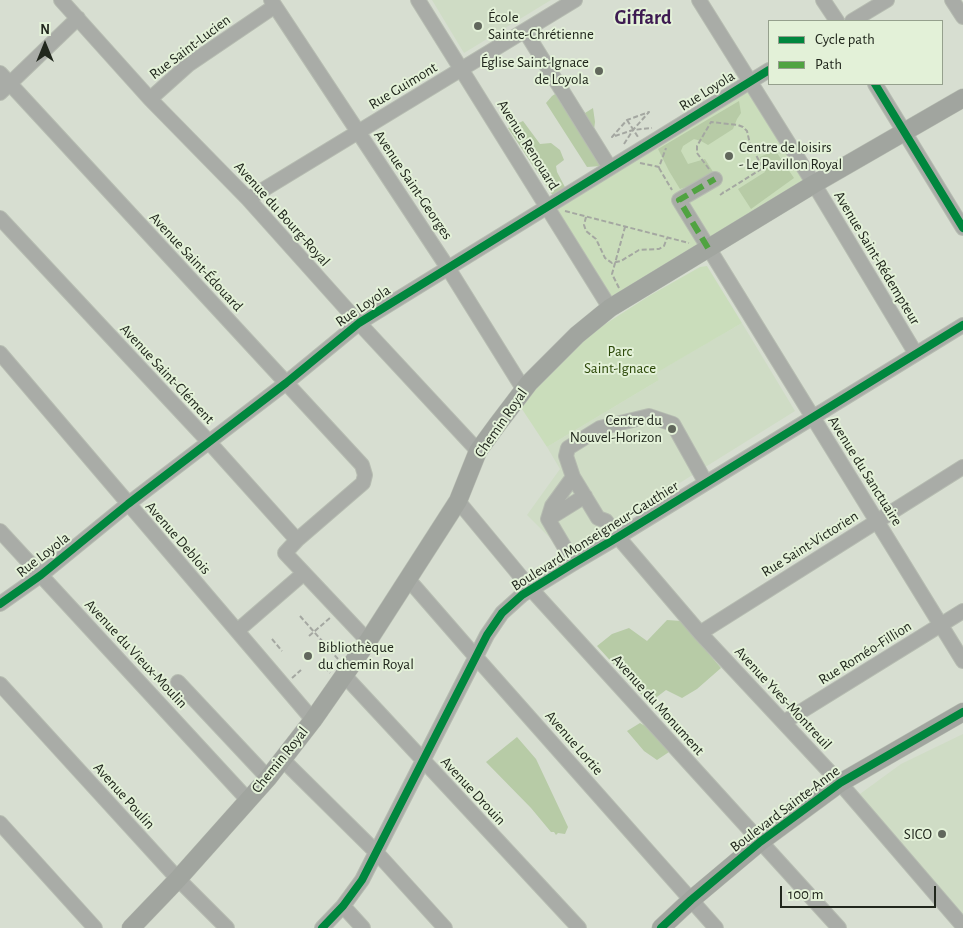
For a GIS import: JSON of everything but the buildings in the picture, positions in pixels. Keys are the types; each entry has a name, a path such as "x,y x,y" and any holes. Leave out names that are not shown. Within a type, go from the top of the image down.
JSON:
{"main road":[{"name":"Chemin Royal","path":"131,928 268,778 312,720 368,641 458,501 478,451 524,390 577,335 610,308 626,298 814,184 963,98"},
{"name":"Boulevard Sainte-Anne","path":"661,928 760,842 840,783 963,712"}],"street":[{"name":"Avenue du Bourg-Royal","path":"61,0 150,98 248,199 359,323 478,451"},
{"name":"Avenue Renouard","path":"418,0 610,308"},
{"name":"Rue Guimont","path":"248,199 575,0"},
{"name":"Avenue Saint-Rédempteur","path":"699,0 814,184 916,354"},
{"path":"824,0 836,20"},
{"path":"854,20 888,0"},
{"path":"952,0 963,17"},
{"name":"Rue Saint-Lucien","path":"150,98 188,65 273,3"},
{"name":"Avenue Saint-Georges","path":"273,3 448,268 524,390"},
{"path":"5,88 78,18"},
{"path":"524,31 610,168"},
{"name":"Rue Loyola","path":"0,604 41,575 128,504 286,384 359,323 768,71"},
{"name":"Avenue Saint-Édouard","path":"0,73 5,88 362,465 365,475 363,483 296,540"},
{"path":"876,85 963,228"},
{"path":"679,200 715,179"},
{"name":"Avenue du Sanctuaire","path":"679,200 963,660"},
{"name":"Avenue Saint-Clément","path":"0,218 209,442 296,540"},
{"name":"Boulevard Monseigneur-Gauthier","path":"322,928 343,906 362,880 475,656 502,613 522,595 574,562 618,537 963,325"},
{"name":"Avenue Deblois","path":"0,353 312,720"},
{"name":"Avenue Yves-Montreuil","path":"706,483 673,424 649,416 600,428 568,448 566,456 573,477 598,518 606,521 700,632 840,783 963,926"},
{"name":"Rue Saint-Victorien","path":"700,632 963,467"},
{"path":"573,477 552,506 548,519 574,562"},
{"path":"548,519 585,496"},
{"name":"Avenue du Monument","path":"458,501 531,589 839,928"},
{"name":"Avenue du Vieux-Moulin","path":"0,531 248,800"},
{"path":"296,540 285,553 368,641"},
{"path":"237,631 304,573"},
{"name":"Avenue Lortie","path":"408,579 716,928"},
{"name":"Rue Roméo-Fillion","path":"784,722 963,611"},
{"name":"Avenue Drouin","path":"346,672 423,761 579,928"},
{"path":"178,682 268,778"},
{"name":"Avenue Poulin","path":"0,684 178,878 227,928"},
{"path":"282,759 377,853 445,928"},
{"path":"0,823 95,928"},
{"path":"343,906 363,928"}],"path":[{"path":"624,145 633,130 649,112 627,120 612,137 633,130"},
{"path":"627,120 646,146"},
{"path":"720,195 763,168 750,144 747,131 743,127 711,122 697,146 696,153 724,192"},
{"path":"659,167 679,200"},
{"path":"547,207 708,248"},
{"path":"586,217 584,225 586,231 596,239 604,258 612,262 621,262 639,250 659,249 664,246 667,237"},
{"path":"625,227 612,274 626,298"},
{"path":"309,636 339,610"},
{"path":"300,616 346,672"},
{"path":"272,639 282,651"}],"shaded area":[{"name":"École Sainte-Chrétienne","path":"432,0 551,0 464,53"},
{"path":"566,87 585,113 593,108 594,130 601,166 587,167 546,103 552,96"},
{"path":"739,101 741,113 733,129 708,145 694,139 683,146 681,151 688,164 705,159 715,175 680,189 658,149"},
{"path":"523,121 540,144 551,143 560,150 564,160 556,166 566,189 553,196 508,128"},
{"path":"775,150 794,178 751,209 738,189 765,172 760,157"},
{"name":"Centre du Nouvel-Horizon","path":"742,323 795,411 566,554 527,515 560,469 547,447 659,380 655,373"},
{"path":"667,620 681,621 721,668 697,689 682,698 666,690 649,703 597,646 612,634 629,628 647,641"},
{"path":"640,723 652,730 669,752 657,760 644,751 627,731"},
{"path":"963,734 963,919 853,799 901,764"},
{"path":"517,737 536,759 568,827 565,834 558,833 556,835 554,832 551,832 531,808 486,762"}],"green space":[{"path":"750,81 814,184 610,308 547,207"},
{"name":"Parc Saint-Ignace","path":"707,266 742,323 656,373 659,380 547,447 520,406 563,359 596,330 649,296 700,267"}],"marked path":[{"path":"708,248 679,200 715,179"}],"cycle path":[{"path":"0,604 41,575 128,504 286,383 359,323 768,71"},
{"path":"876,85 963,228"},
{"path":"322,928 343,906 362,880 487,635 502,613 522,595 963,325"},
{"path":"661,928 760,842 840,783 963,712"}],"place":[{"name":"École Sainte-Chrétienne","path":"478,26"},
{"name":"Église Saint-Ignace de Loyola","path":"599,71"},
{"name":"Centre de loisirs - Le Pavillon Royal","path":"729,156"},
{"name":"Centre du Nouvel-Horizon","path":"672,429"},
{"name":"Bibliothèque du chemin Royal","path":"308,656"},
{"name":"SICO","path":"942,834"}],"district":[{"name":"Giffard","path":"643,18"}]}
